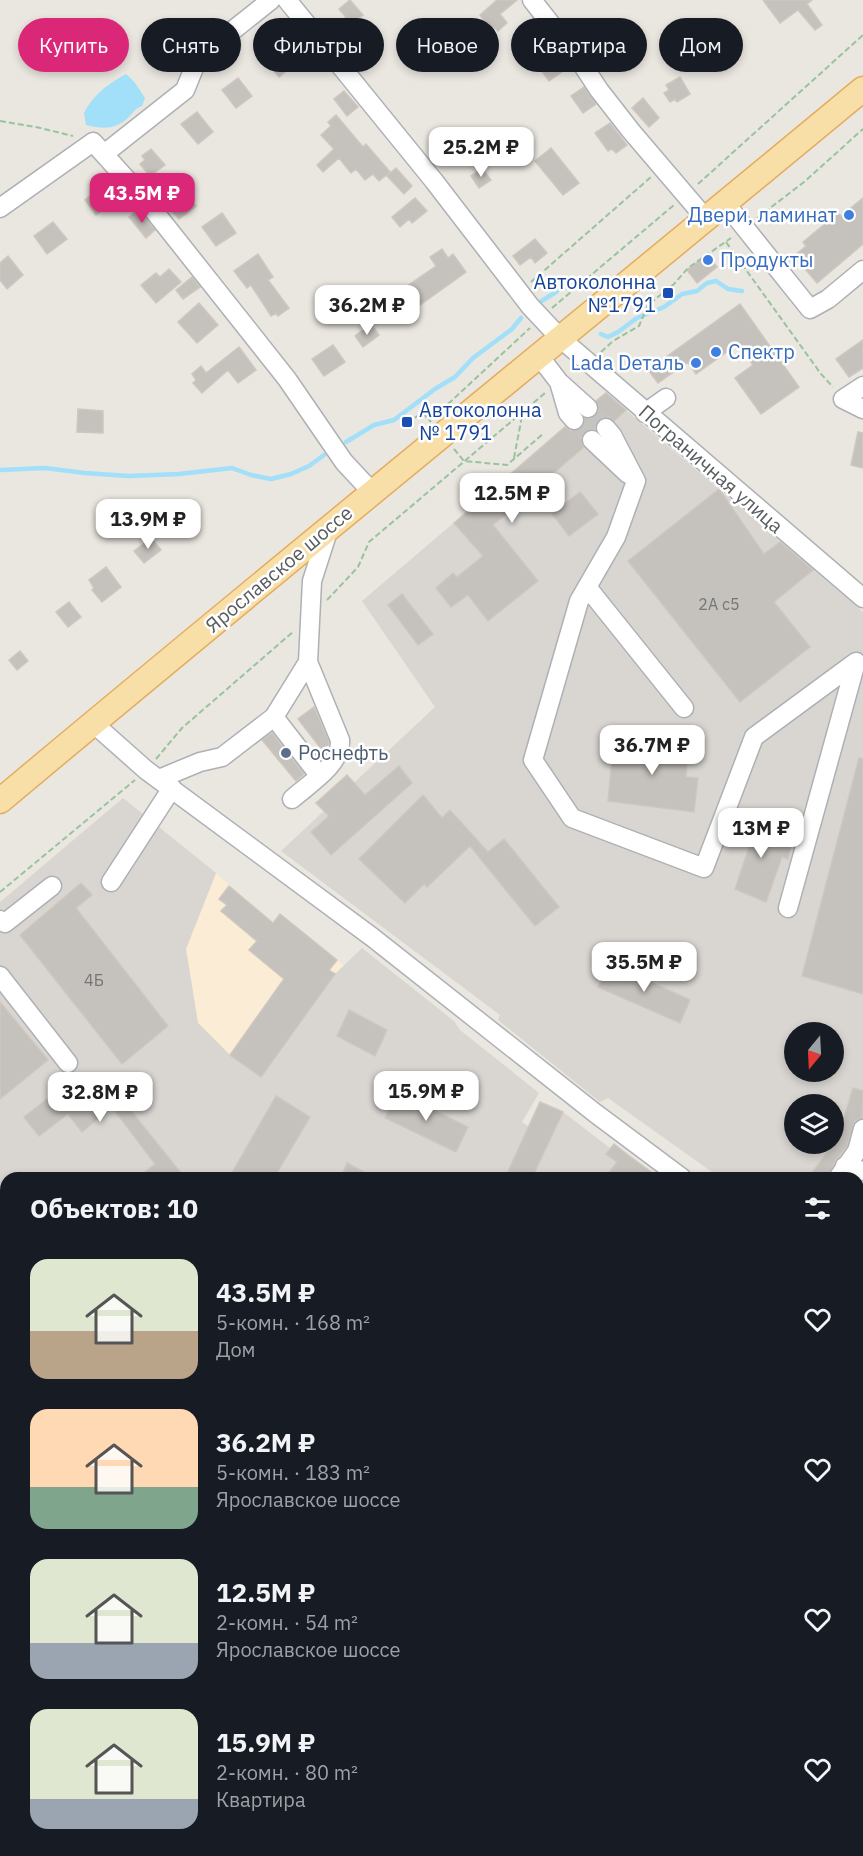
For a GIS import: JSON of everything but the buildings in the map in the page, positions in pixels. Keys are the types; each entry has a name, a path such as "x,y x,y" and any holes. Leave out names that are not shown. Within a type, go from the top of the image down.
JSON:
{"main road":[{"name":"Ярославское шоссе","path":"0,801 328,528 863,89"}],"street":[{"path":"0,208 99,148 185,90 198,58 271,0"},
{"path":"532,0 625,123 706,219"},
{"name":"Пограничная улица","path":"294,2 520,292 560,338 645,413 700,449 863,598"},
{"path":"99,148 153,209 287,379 344,462 372,492"},
{"path":"725,204 810,309 828,299 863,270"},
{"path":"539,356 559,382 588,408"},
{"path":"559,382 568,412 574,420"},
{"path":"843,399 863,386"},
{"path":"645,413 666,398"},
{"path":"843,399 863,409"},
{"path":"606,428 636,481 616,537 579,601 533,760 572,818 704,868 754,737 856,662 788,908"},
{"path":"592,440 636,481"},
{"path":"292,799 334,761 341,748 340,740 308,662 312,580 328,528"},
{"path":"587,587 684,708"},
{"path":"111,882 166,784 209,759 222,757 274,717 308,662"},
{"path":"274,717 319,775"},
{"path":"93,723 166,784 372,937 595,1113 674,1172"},
{"path":"0,920 4,923 52,886"},
{"path":"0,976 68,1063"},
{"path":"841,1172 857,1151 863,1129"},
{"path":"841,1172 863,1171"}],"path":[{"path":"447,405 541,318 686,195 863,35"},
{"path":"0,121 36,127 99,148"},
{"path":"520,292 662,168"},
{"path":"726,242 821,374 843,399"},
{"path":"641,321 646,311"},
{"path":"514,459 523,411"},
{"path":"407,422 423,412 464,461 507,465 544,434"}],"shaded area":[{"path":"606,393 863,612 863,1172 712,1172 608,1098 600,1102 498,1020 500,1015 281,851 435,707 362,601"},
{"path":"123,798 216,873 186,949 198,1023 230,1055 261,1077 335,974 362,948 454,1021 460,1030 539,1093 522,1122 528,1126 540,1102 563,1112 610,1148 614,1144 652,1172 0,1172 0,902"},
{"path":"216,873 273,922 280,914 344,965 335,974 261,1077 230,1055 198,1023 186,949"}],"water":[{"path":"126,74 145,98 142,106 123,122 113,127 86,125 84,113 96,95"}],"waterway":[{"path":"540,302 556,292 569,279"},
{"path":"601,334 608,337 637,318 664,307 682,294 697,291 707,283 716,281 728,289 742,291"},
{"path":"346,442 374,425 394,420 455,377 473,358 512,329 521,318"},
{"path":"0,470 45,468 129,476 179,474 232,468 271,479 309,466 324,455"}],"tunnel":[{"path":"588,408 606,428"},
{"path":"574,420 592,440"}],"place":[{"name":"Двери, ламинат","path":"849,215"},
{"name":"Продукты","path":"708,260"},
{"name":"Автоколонна №1791","path":"668,293"},
{"name":"Спектр","path":"716,352"},
{"name":"Lada Dеталь","path":"696,363"},
{"name":"Автоколонна № 1791","path":"407,422"},
{"name":"Роснефть","path":"286,753"}]}
